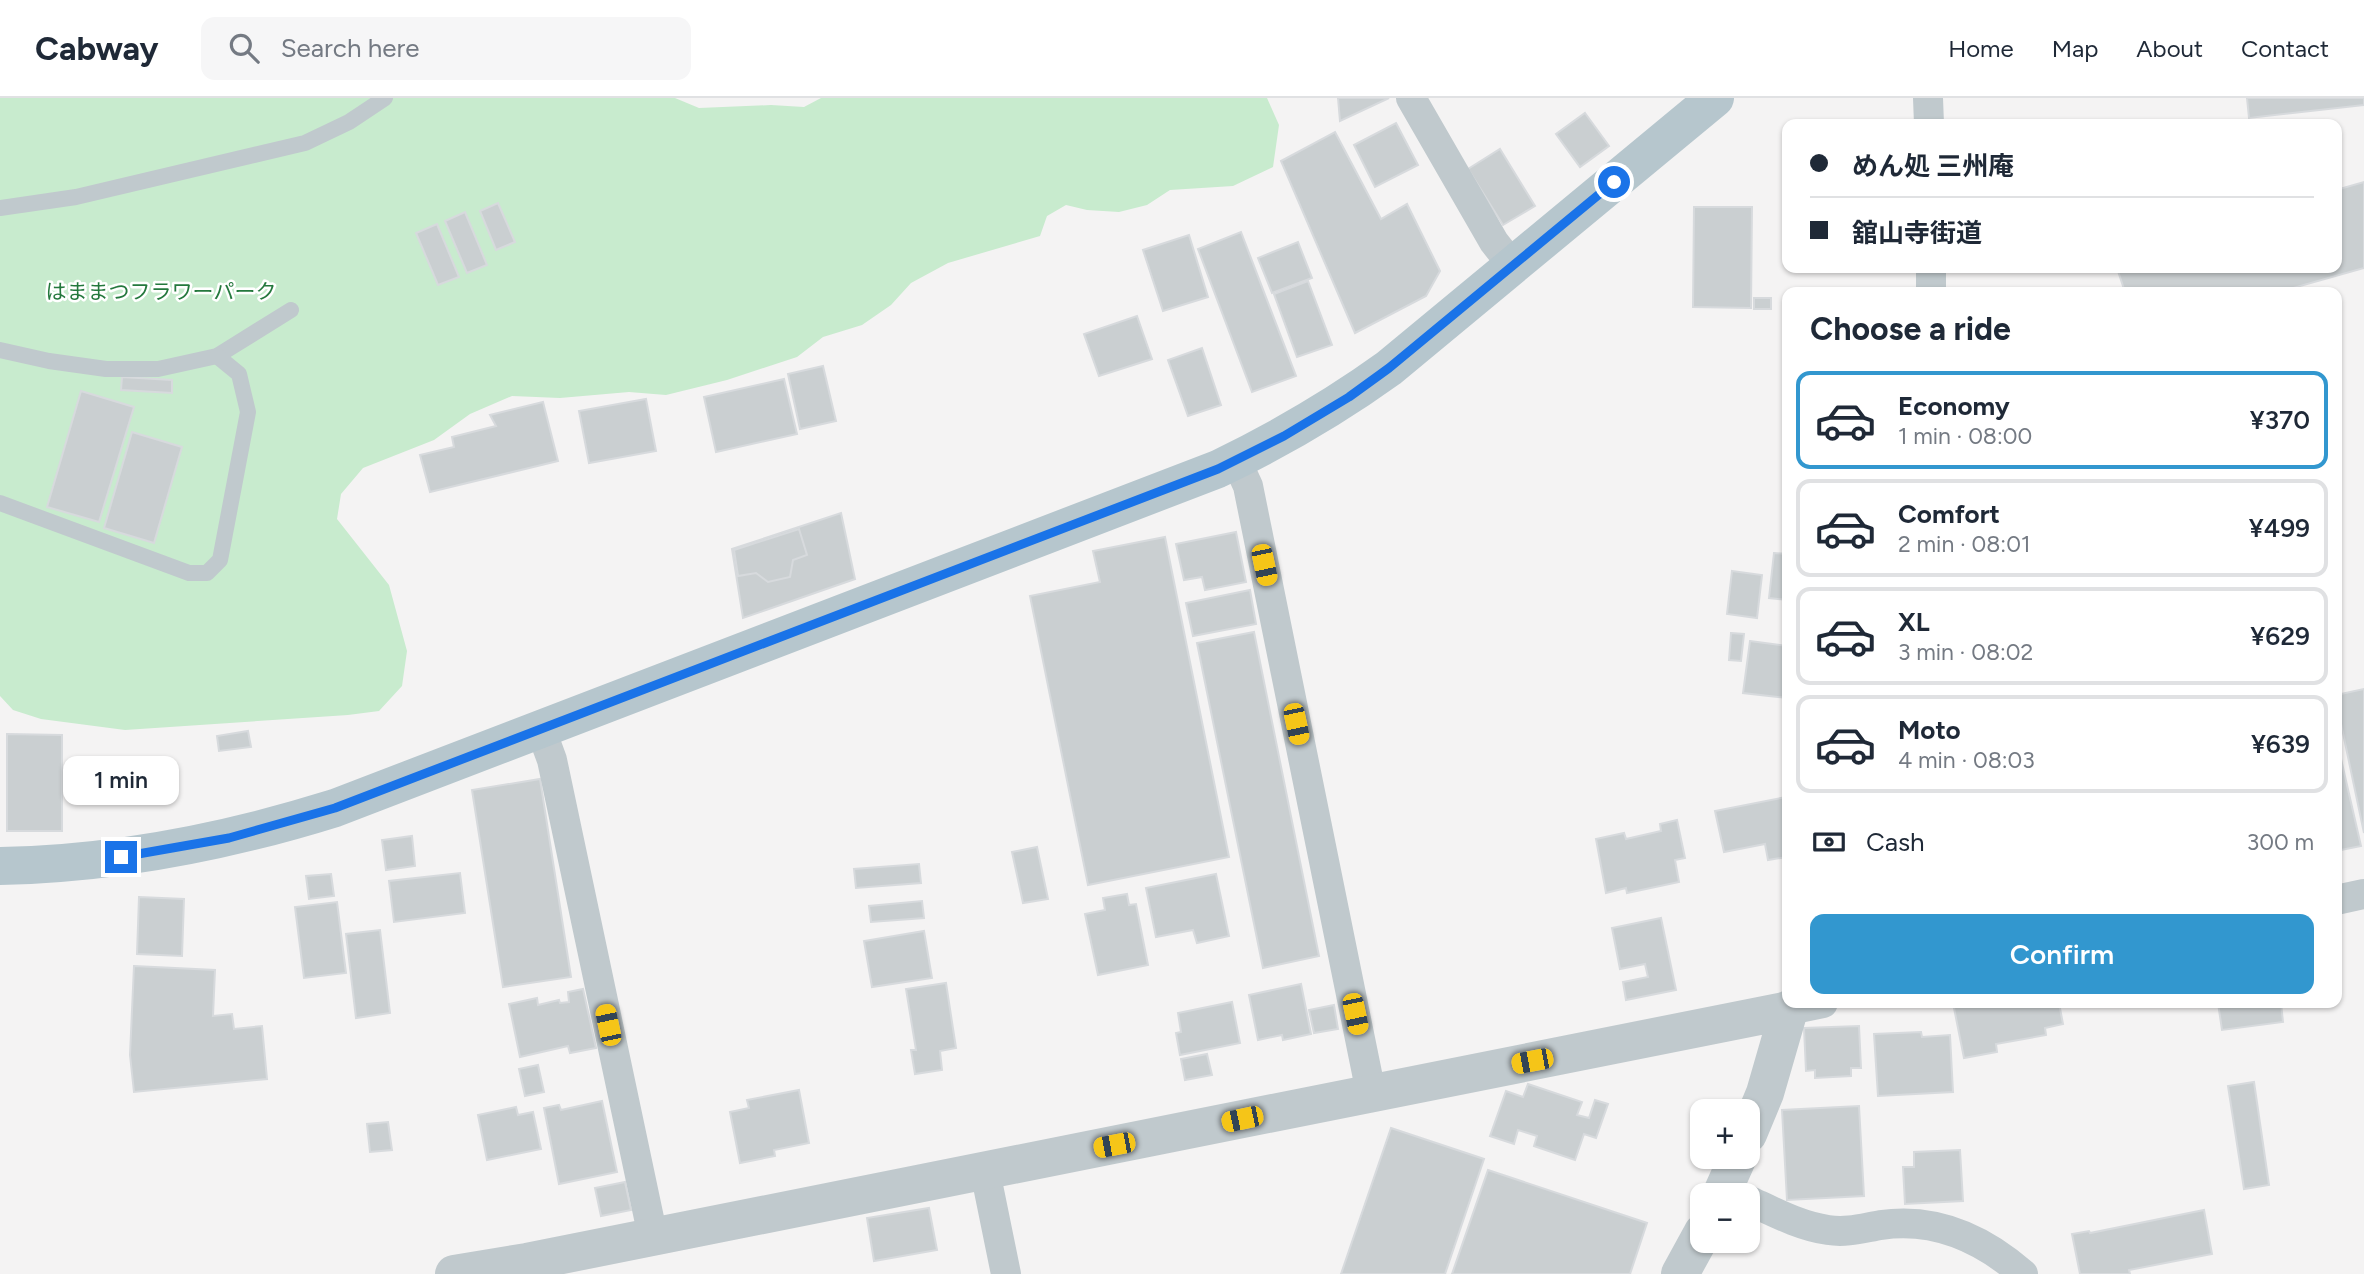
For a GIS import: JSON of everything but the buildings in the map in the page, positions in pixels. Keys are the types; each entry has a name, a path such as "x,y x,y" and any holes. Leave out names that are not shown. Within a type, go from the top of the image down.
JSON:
{"main road":[{"path":"0,866 66,863 175,849 254,831 335,808 1236,460 1306,424 1389,368 1715,98"}],"street":[{"path":"1411,98 1494,242 1513,265"},
{"path":"1928,98 1929,119"},
{"path":"1236,460 1248,486 1371,1093"},
{"path":"541,730 552,760 653,1237"},
{"path":"2342,899 2364,894"},
{"path":"454,1274 985,1171 1786,1008"},
{"path":"1760,1105 1800,1008"},
{"path":"985,1171 1006,1274"},
{"path":"1760,1201 1805,1226 1831,1231 1857,1231 1881,1225 1909,1223 1936,1226 1963,1234 1987,1247 2023,1274"},
{"path":"1680,1274 1692,1253"}],"lane":[{"path":"0,208 76,197 304,143 349,122 385,98"},
{"path":"0,351 49,362 106,369 158,369 217,355 291,310"},
{"path":"0,503 188,573 207,573 220,560 248,412 239,374 217,355"}],"green space":[{"name":"はままつフラワーパーク","path":"0,98 675,98 699,108 771,105 804,107 821,98 1267,98 1279,125 1273,167 1233,186 1170,190 1147,205 1119,212 1087,210 1066,205 1047,216 1040,236 948,263 911,283 891,305 862,325 823,337 797,357 727,380 666,395 629,392 560,398 512,396 470,414 434,440 363,468 341,494 337,519 389,585 407,651 402,686 379,711 125,730 41,719 13,710 0,696"}],"route":[{"path":"121,857 229,838 335,808 1218,469 1306,424 1349,397 1389,368 1614,182"}]}
